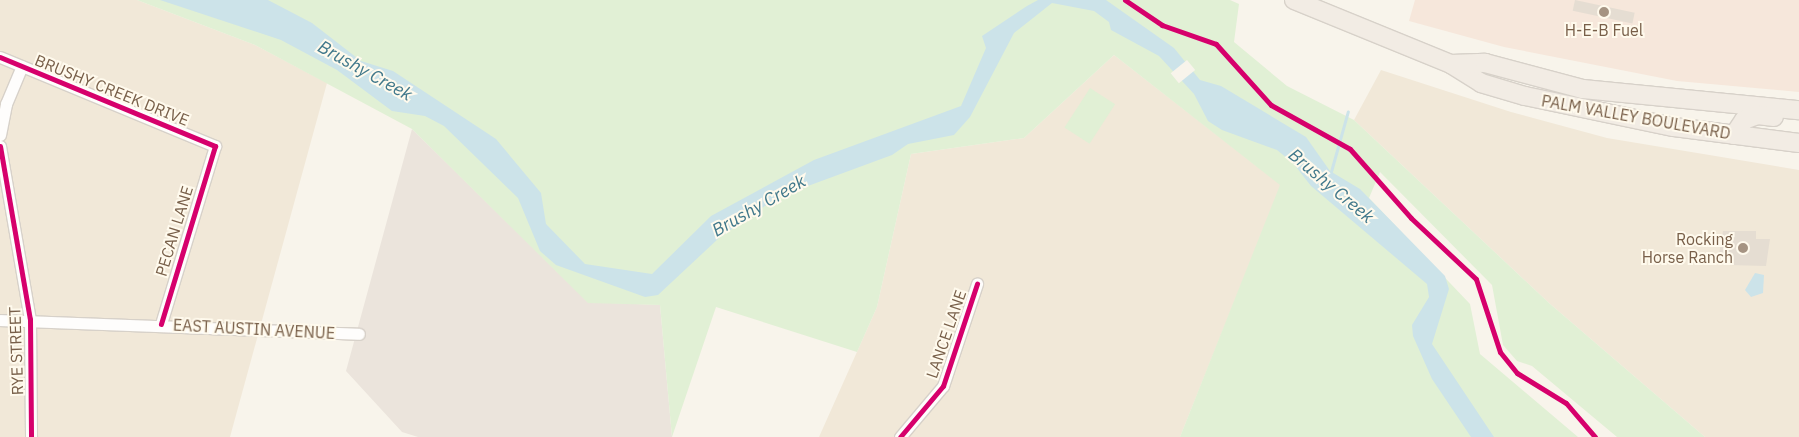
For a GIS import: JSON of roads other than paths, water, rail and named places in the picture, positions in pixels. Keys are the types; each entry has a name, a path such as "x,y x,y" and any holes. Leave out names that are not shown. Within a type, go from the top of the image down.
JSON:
{"highway":[{"name":"PALM VALLEY BOULEVARD","path":"1294,0 1450,64 1481,83 1525,96 1587,111 1734,135 1799,143"},
{"name":"PALM VALLEY BOULEVARD","path":"1450,64 1485,63 1583,89 1799,110"},
{"path":"1734,135 1744,120 1758,115 1799,119"}],"street":[{"name":"BRUSHY CREEK DRIVE","path":"0,57 214,146"},
{"path":"0,135 6,104 22,66"},
{"name":"RYE STREET","path":"0,146 2,187 30,320 31,437"},
{"name":"PECAN LANE","path":"161,324 214,146"},
{"name":"LANCE LANE","path":"900,437 943,386 976,284"},
{"name":"EAST AUSTIN AVENUE","path":"0,320 161,324 358,334"}],"water":[{"name":"Brushy Creek","path":"160,0 268,0 312,23 361,61 393,71 496,139 541,193 546,224 585,264 652,274 711,216 814,160 961,106 986,48 982,36 1027,6 1038,0 1106,0 1174,48 1200,80 1221,86 1306,137 1330,171 1360,189 1445,276 1449,289 1432,344 1494,437 1471,437 1432,379 1413,336 1412,325 1429,297 1427,284 1311,186 1293,163 1277,150 1222,130 1208,121 1194,94 1159,56 1111,30 1109,22 1094,11 1052,3 1014,33 970,117 954,135 908,144 892,155 778,197 719,238 658,295 645,297 556,265 540,251 518,198 444,126 425,116 392,111 337,70 281,40"},
{"path":"1755,273 1764,275 1763,293 1751,297 1745,290"}],"waterway":[{"name":"Brushy Creek","path":"1330,175 1348,111"}],"place":[{"name":"H-E-B Fuel","path":"1604,12"},
{"name":"Rocking Horse Ranch","path":"1743,248"}]}
